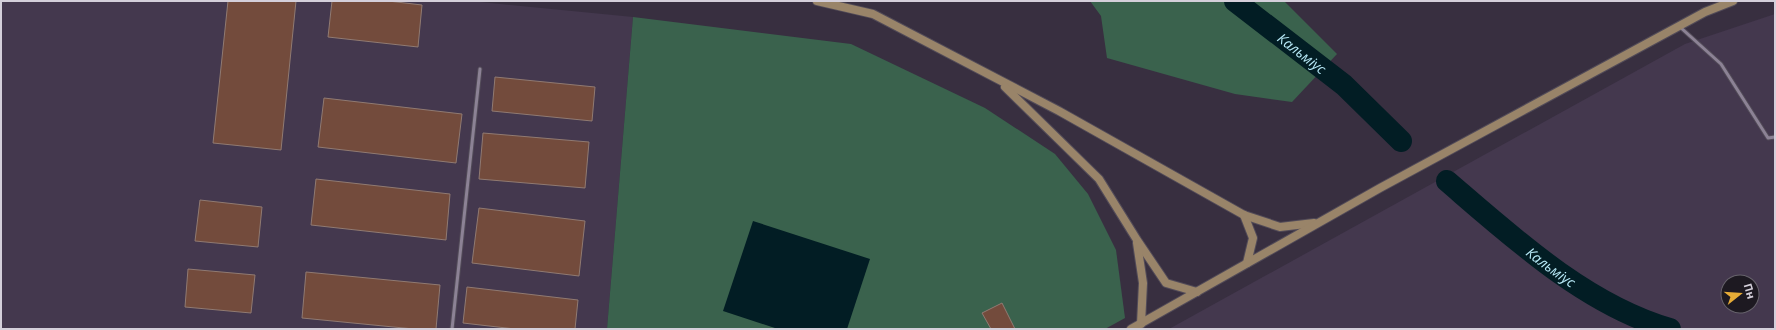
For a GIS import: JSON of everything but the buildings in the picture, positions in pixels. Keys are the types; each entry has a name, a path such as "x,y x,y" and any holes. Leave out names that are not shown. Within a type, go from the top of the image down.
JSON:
{"street":[{"path":"817,1 873,14 998,81 1059,111 1244,215 1280,227 1319,222"},
{"path":"1131,329 1492,126 1705,12 1733,1"},
{"path":"998,81 1099,179 1166,283 1196,292"},
{"path":"1244,215 1253,238 1247,263"},
{"path":"1137,240 1143,283 1140,324"}],"lane":[{"path":"1679,26 1721,64 1768,138 1775,137"},
{"path":"452,329 480,69"}],"shaded area":[{"path":"1,1 470,1 633,17 607,329 1,329"},
{"path":"1775,14 1775,329 1169,329 1685,44"}],"green space":[{"path":"1090,1 1284,1 1337,54 1292,102 1235,94 1107,58 1101,16"},
{"path":"633,17 851,44 985,108 1055,154 1088,194 1116,250 1125,318 1105,329 607,329"}],"water":[{"path":"753,221 870,259 847,329 778,329 723,311"}],"waterway":[{"name":"Кальміус","path":"1235,1 1344,85 1401,141"},
{"name":"Кальміус","path":"1447,181 1497,224 1551,267 1609,304 1639,318 1670,329"}]}
